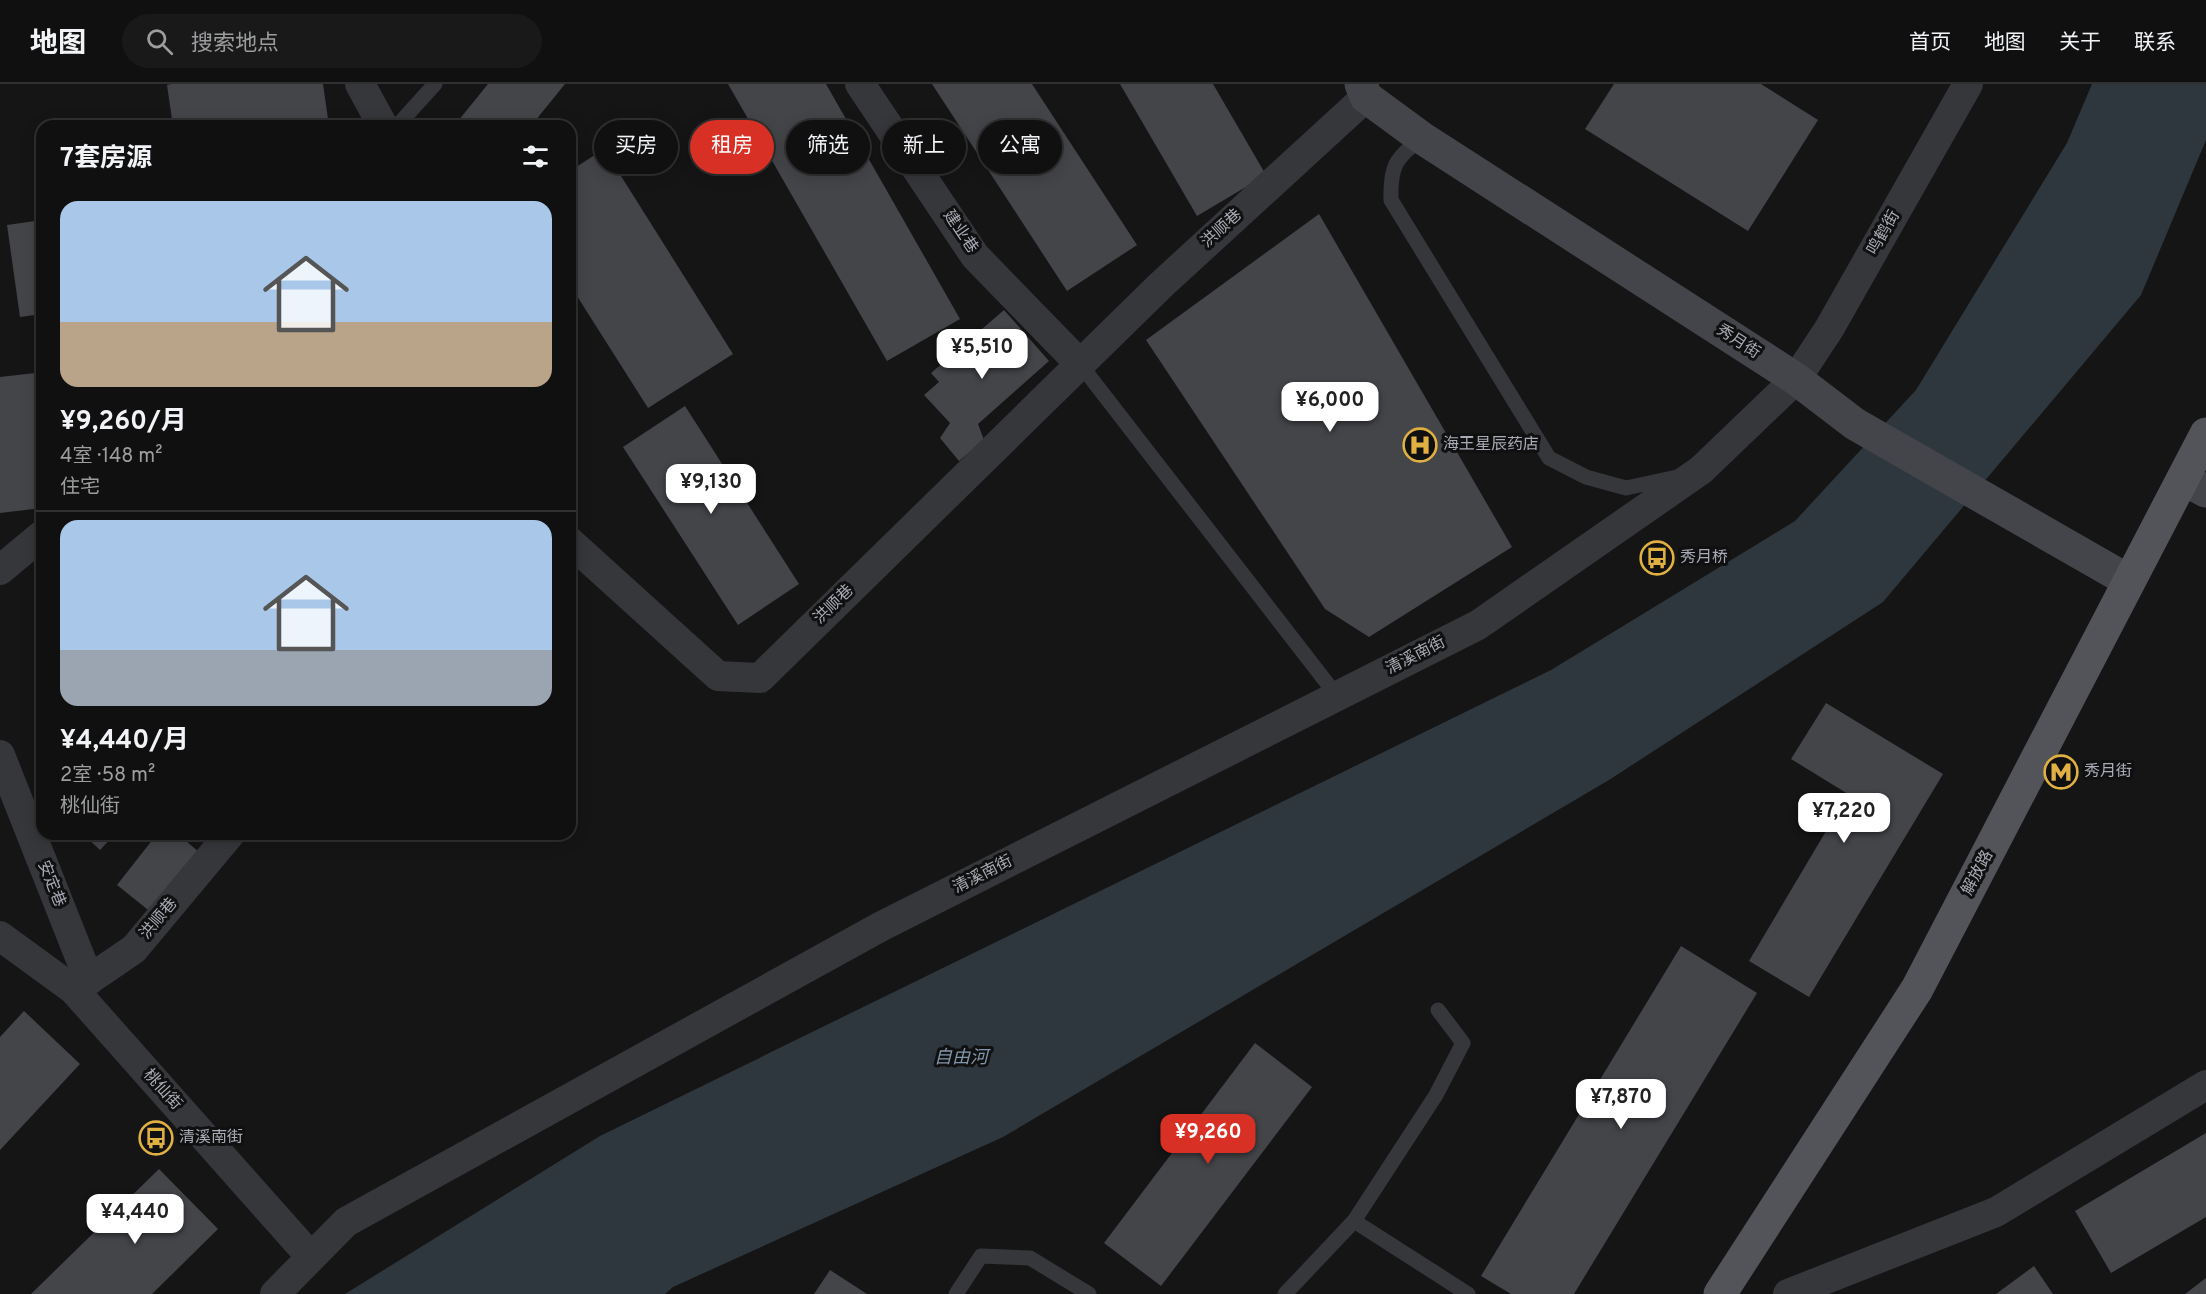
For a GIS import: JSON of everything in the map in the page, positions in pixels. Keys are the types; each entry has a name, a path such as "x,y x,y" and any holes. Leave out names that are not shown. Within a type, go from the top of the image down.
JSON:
{"main road":[{"name":"解放路","path":"1720,1294 1917,988 2129,582 2194,485 2206,434"}],"street":[{"path":"360,84 380,120"},
{"name":"建业巷","path":"860,84 975,256 1080,364"},
{"name":"鸣鹤街","path":"1701,470 1796,379 1829,329 1968,84"},
{"name":"洪顺巷","path":"576,547 718,676 760,678 1161,285 1364,91"},
{"name":"秀月街","path":"1364,91 1422,138 1796,379 1855,424 2129,582"},
{"name":"清溪南街","path":"275,1294 346,1222 869,933 1478,625 1701,470"},
{"path":"0,570 36,540"},
{"name":"安定巷","path":"0,755 81,985"},
{"name":"洪顺巷","path":"81,985 134,949 225,840"},
{"name":"桃仙街","path":"0,936 81,985 311,1257"},
{"path":"1788,1294 1996,1212 2206,1085"}],"lane":[{"path":"402,120 435,84"},
{"path":"1422,138 1401,154 1390,174 1390,200 1550,458 1586,477 1626,488 1701,470"},
{"path":"1080,364 1337,696"},
{"path":"1285,1294 1354,1221 1436,1095 1463,1043 1438,1010"},
{"path":"1354,1221 1468,1294"},
{"path":"956,1294 981,1256 1030,1258 1089,1294"}],"water":[{"name":"自由河","path":"2092,84 2206,84 2206,140 2141,295 1883,602 1609,780 1003,1137 673,1287 665,1294 345,1294 600,1136 1551,670 1795,521 1916,390 2067,143"}],"building":[{"path":"323,84 328,120 172,120 167,85"},
{"path":"488,84 565,84 536,120 459,120"},
{"path":"728,84 826,84 847,120 786,120 786,174 870,174 870,161 960,319 887,361 774,164 774,120 749,120"},
{"path":"932,84 1032,84 1055,120 978,120 978,155 966,136 966,120 955,120"},
{"path":"1120,84 1213,84 1266,175 1197,216"},
{"path":"1614,84 1761,84 1818,120 1748,231 1585,129"},
{"path":"1062,130 1137,245 1067,291 991,174 1062,174"},
{"path":"594,155 594,174 620,174 733,354 648,408 576,294 576,167"},
{"path":"1319,214 1512,547 1369,637 1325,609 1146,340"},
{"path":"36,221 36,315 20,317 7,225"},
{"path":"1004,310 1049,361 978,424 984,440 959,461 940,438 950,423 924,395 939,382 931,373"},
{"path":"35,373 36,509 0,513 0,377"},
{"path":"685,406 799,584 738,625 623,447"},
{"path":"1826,703 1943,774 1809,997 1749,961 1848,794 1791,759"},
{"path":"89,840 109,840 100,850"},
{"path":"152,840 185,840 200,853 152,913 117,885"},
{"path":"1681,946 1757,993 1574,1294 1511,1294 1481,1276"},
{"path":"24,1011 80,1064 0,1150 0,1037"},
{"path":"1255,1043 1312,1087 1161,1286 1104,1243"},
{"path":"2206,1133 2206,1217 2111,1273 2075,1211"},
{"path":"159,1169 218,1229 152,1294 31,1294"},
{"path":"2034,1266 2053,1294 1996,1294"},
{"path":"830,1270 867,1294 814,1294"},
{"path":"2206,1278 2206,1294 2185,1294"}],"place":[{"name":"海王星辰药店","path":"1420,445"},
{"name":"秀月桥","path":"1657,558"},
{"name":"秀月街","path":"2061,772"},
{"name":"清溪南街","path":"156,1138"}]}
